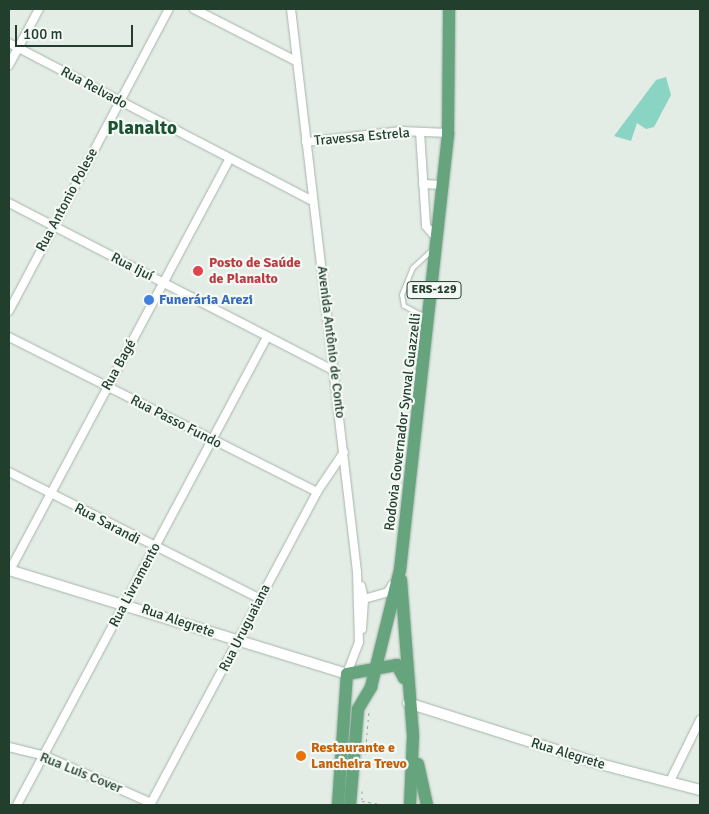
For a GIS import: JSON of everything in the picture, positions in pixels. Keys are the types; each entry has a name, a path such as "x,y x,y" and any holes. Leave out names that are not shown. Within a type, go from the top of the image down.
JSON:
{"main road":[{"name":"Rodovia Governador Synval Guazzelli","path":"340,804 358,708 376,671 400,570 430,318 448,133 452,79 449,9"},
{"name":"Rodovia Governador Synval Guazzelli","path":"400,570 408,703 414,736 410,805"},
{"path":"340,804 347,674 376,671 391,664 402,669 408,703"},
{"path":"414,736 427,805"}],"street":[{"path":"9,65 40,9"},
{"name":"Rua Antonio Polese","path":"9,311 169,9"},
{"path":"194,9 296,61"},
{"name":"Avenida Antônio de Conto","path":"291,9 312,201 336,372 358,572 359,642 347,674"},
{"name":"Rua Relvado","path":"9,44 229,160 312,201"},
{"path":"420,132 427,230 438,244"},
{"name":"Travessa Estrela","path":"306,142 420,132 448,133"},
{"name":"Rua Bagé","path":"9,570 229,160"},
{"path":"423,184 443,185"},
{"name":"Rua Ijuí","path":"9,202 336,372"},
{"name":"Rua Passo Fundo","path":"9,337 212,441 317,492"},
{"name":"Rua Livramento","path":"17,805 45,756 267,337"},
{"name":"Rua Uruguaiana","path":"150,804 317,492 344,452"},
{"name":"Rua Sarandi","path":"9,472 154,549 260,599"},
{"name":"Rua Alegrete","path":"9,570 126,604 238,642 347,674"},
{"path":"364,599 388,592 400,570"},
{"path":"358,572 364,599 359,642"},
{"name":"Rua Alegrete","path":"408,703 600,764 700,790"},
{"path":"670,781 700,720"},
{"name":"Rua Luis Cover","path":"9,747 45,756 150,804"}],"lane":[{"path":"430,318 404,306 402,295 413,268 438,244"}],"path":[{"path":"358,708 370,711 363,775"},
{"path":"362,784 362,801 387,805"}],"water":[{"path":"666,77 671,95 654,127 646,129 637,123 631,141 614,136 656,80"}],"place":[{"name":"Posto de Saúde de Planalto","path":"198,271"},
{"name":"Funerária Arezi","path":"149,300"},
{"name":"Restaurante e Lancheira Trevo","path":"301,756"}],"district":[{"name":"Planalto","path":"142,129"}]}
